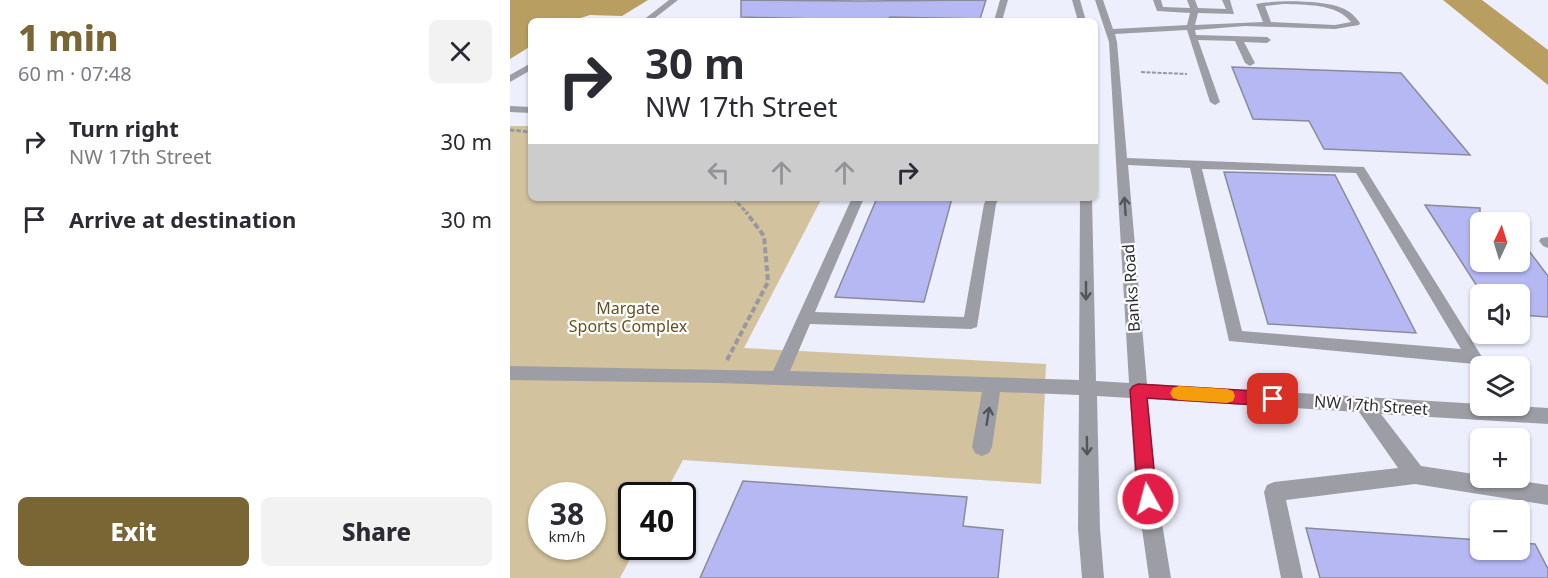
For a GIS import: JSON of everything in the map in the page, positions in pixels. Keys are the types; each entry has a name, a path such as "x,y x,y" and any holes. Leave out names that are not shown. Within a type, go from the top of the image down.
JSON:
{"street":[{"path":"650,18 674,0"},
{"path":"999,18 1004,0"},
{"path":"1076,0 1081,18"},
{"name":"Banks Road","path":"1099,0 1107,32 1113,42 1145,480 1160,578"},
{"path":"1158,0 1160,9 1231,12 1226,0"},
{"path":"1191,0 1195,10 1192,32 1215,102"},
{"path":"1192,32 1233,24 1335,27 1356,22 1353,16 1338,7 1278,1 1260,4 1268,25"},
{"path":"1107,32 1192,32 1238,39 1267,40"},
{"path":"1238,39 1250,63"},
{"path":"510,80 528,68"},
{"path":"510,109 528,110"},
{"path":"1122,161 1360,170 1473,356"},
{"path":"1195,165 1235,337 1470,361"},
{"path":"778,378 857,201"},
{"path":"804,318 971,323 992,201"},
{"path":"1086,201 1086,388 1089,529 1093,578"},
{"name":"NW 17th Street","path":"510,373 778,378 1086,388 1470,408"},
{"path":"982,447 992,385"},
{"path":"1363,404 1415,475"},
{"name":"NW 17th Street","path":"1530,413 1548,416"},
{"path":"1292,578 1274,492 1415,475 1548,495"}],"path":[{"path":"1141,72 1187,74"},
{"path":"510,130 528,132"},
{"path":"727,361 768,282 764,236 737,201"}],"green space":[{"name":"Margate Sports Complex","path":"510,126 528,126 528,201 820,201 744,348 1046,364 1041,484 683,460 671,482 618,482 618,560 630,560 620,578 510,578"}],"shaded area":[{"path":"510,0 648,0 622,16 528,18 528,48 510,59"},
{"path":"1443,0 1482,0 1548,50 1548,85"}],"building":[{"path":"741,0 986,0 980,18 741,17"},
{"path":"1232,67 1401,73 1470,155 1324,149 1309,121 1253,119"},
{"path":"1224,172 1335,175 1416,333 1268,324"},
{"path":"876,201 951,201 924,302 835,297"},
{"path":"1425,205 1480,208 1480,212 1470,212 1470,272 1530,272 1530,252 1548,276 1548,317 1530,316 1530,284 1476,284"},
{"path":"743,481 967,497 963,526 1003,530 998,578 700,578"},
{"path":"1306,528 1470,539 1470,560 1530,560 1530,544 1535,544 1548,569 1548,578 1320,578"}],"slow traffic":[{"path":"1179,393 1227,396"}],"route":[{"path":"1148,499 1138,390 1273,399"}]}
